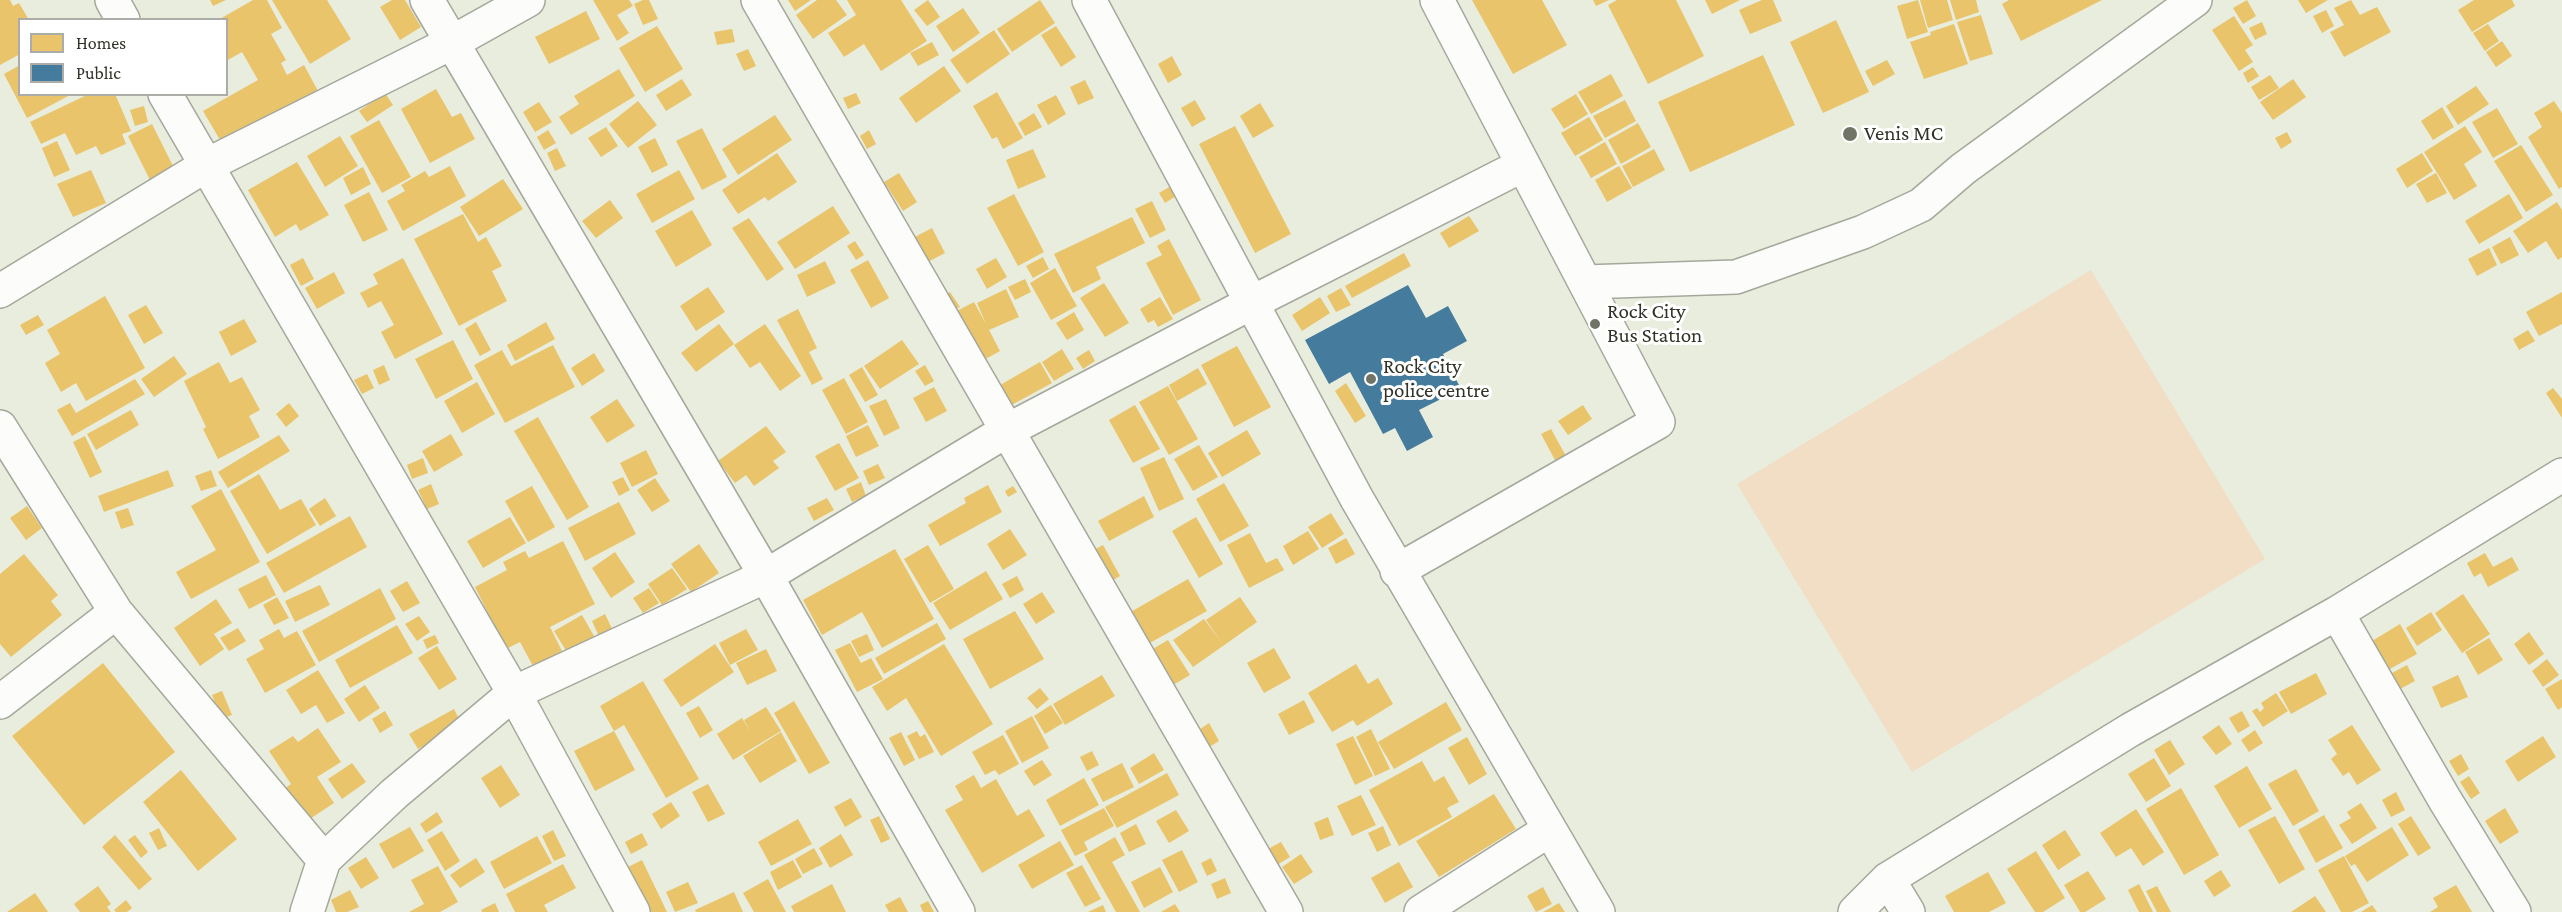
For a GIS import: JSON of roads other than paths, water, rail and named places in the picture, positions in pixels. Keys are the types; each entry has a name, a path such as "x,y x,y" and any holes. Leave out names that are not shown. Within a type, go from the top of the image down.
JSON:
{"street":[{"path":"112,0 122,18"},
{"path":"427,0 766,576 958,912"},
{"path":"0,291 205,166 451,43 528,0"},
{"path":"758,0 1286,912"},
{"path":"1089,0 1397,571 1598,912"},
{"path":"1397,571 1658,422 1437,0"},
{"path":"1585,282 1736,277 1863,232 1921,205 1963,168 2195,0"},
{"path":"166,96 514,693 633,912"},
{"path":"307,912 324,860 394,794 514,693 766,576 1006,431 1523,165"},
{"path":"0,426 116,612 324,860"},
{"path":"1855,912 1888,879 2130,730 2337,613 2562,475"},
{"path":"0,702 116,612"},
{"path":"2337,613 2445,800 2514,912"},
{"path":"1421,912 1550,830"},
{"path":"1888,879 1908,912"}],"place":[{"name":"Venis MC","path":"1850,134"},
{"name":"Rock City Bus Station","path":"1595,324"},
{"name":"Rock City police centre","path":"1371,379"}]}
